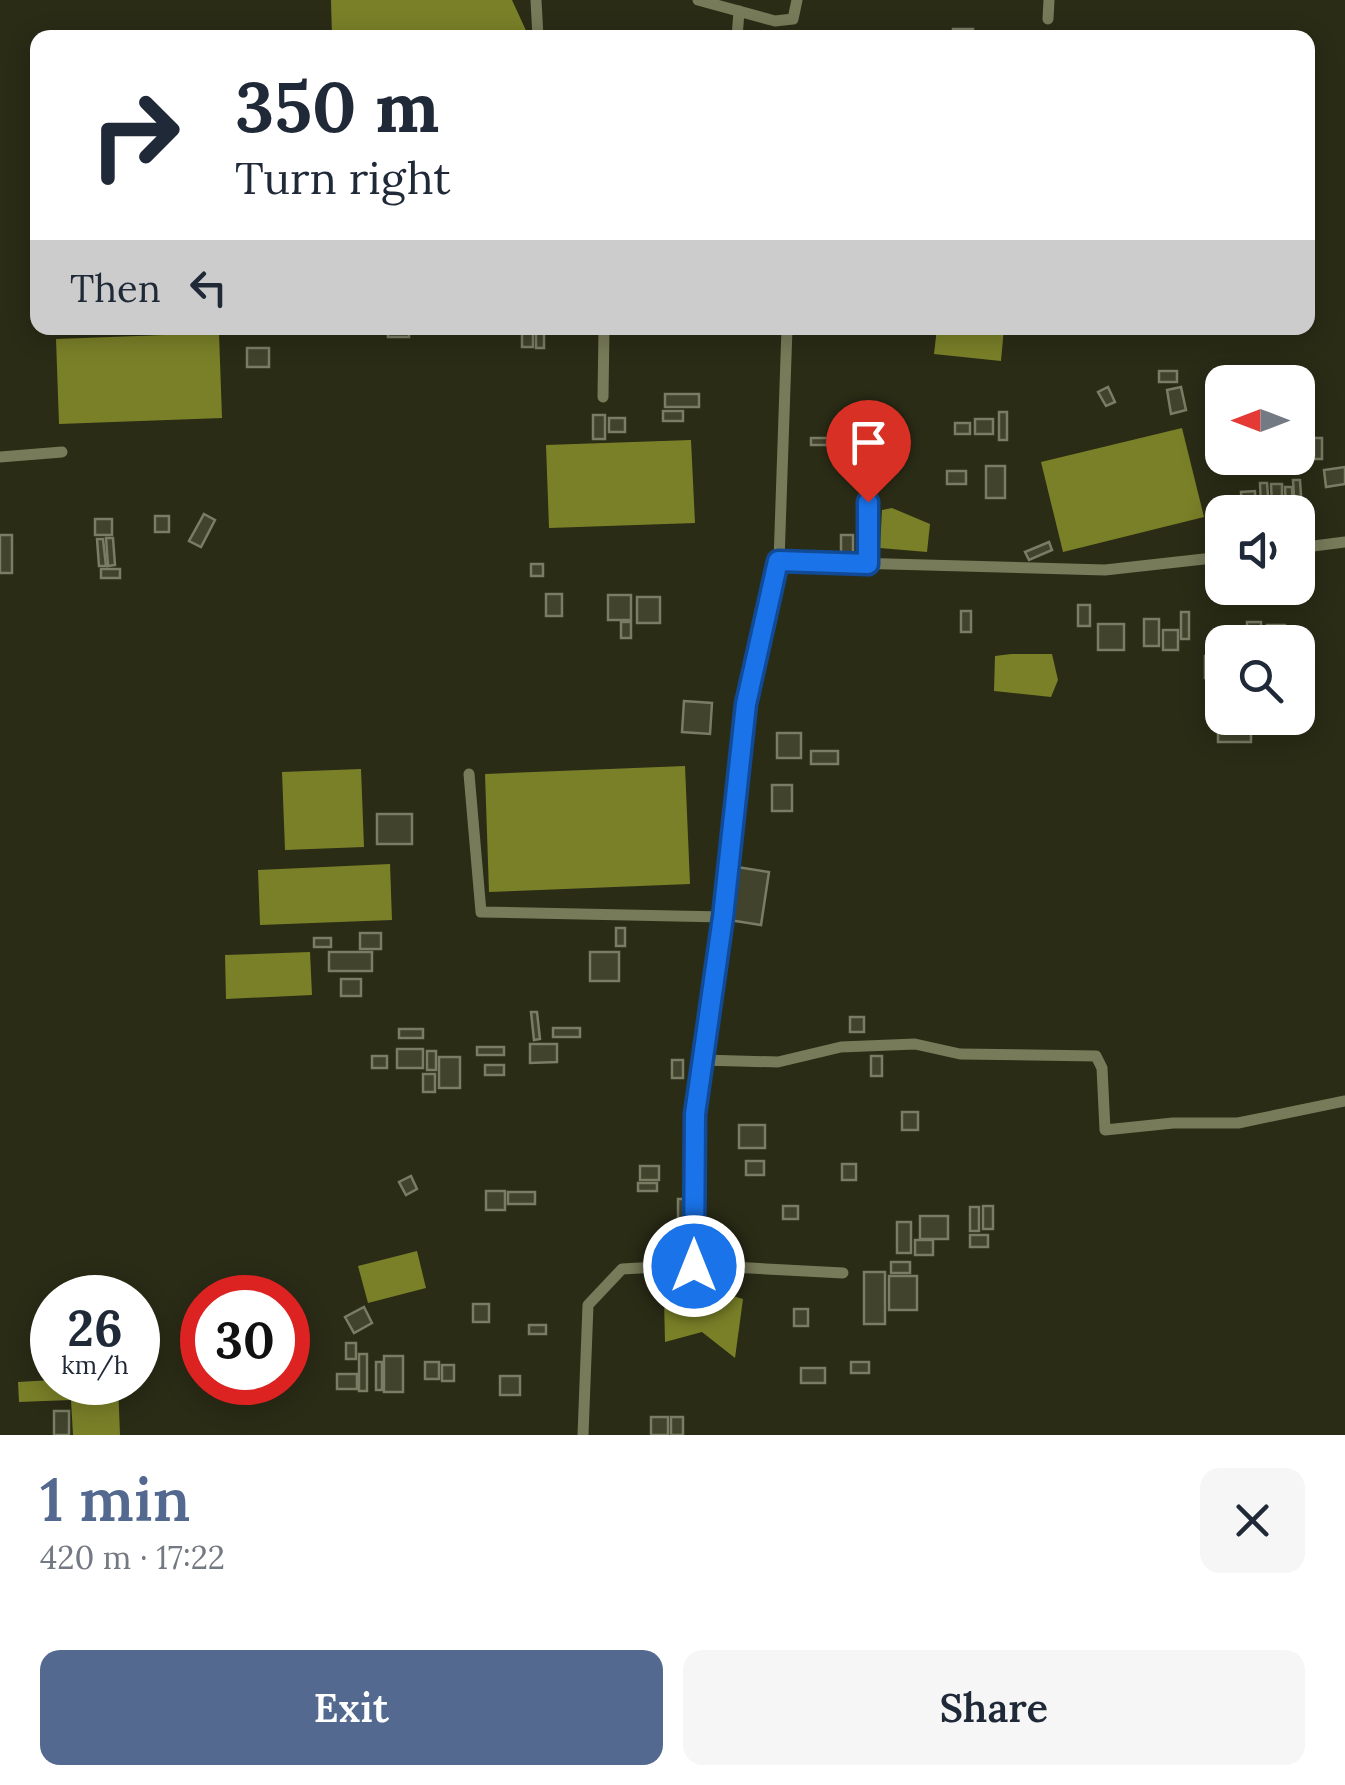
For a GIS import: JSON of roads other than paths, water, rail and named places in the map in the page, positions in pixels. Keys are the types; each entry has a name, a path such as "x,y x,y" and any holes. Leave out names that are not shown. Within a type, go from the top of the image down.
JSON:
{"street":[{"path":"536,0 538,30"},
{"path":"698,0 775,21 794,19 797,0"},
{"path":"1048,19 1049,0"},
{"path":"738,30 739,11"},
{"path":"604,335 604,397"},
{"path":"694,1266 695,1114 723,917 746,704 778,561 787,335"},
{"path":"0,456 62,452"},
{"path":"868,472 868,564"},
{"path":"1315,546 1345,542"},
{"path":"778,561 1104,570 1205,559"},
{"path":"469,774 480,912 723,917"},
{"path":"702,1060 778,1062 841,1047 916,1044 960,1054 1096,1056 1102,1068 1105,1130 1173,1123 1238,1123 1345,1101"},
{"path":"583,1435 588,1305 622,1269 694,1266 844,1273"}]}
